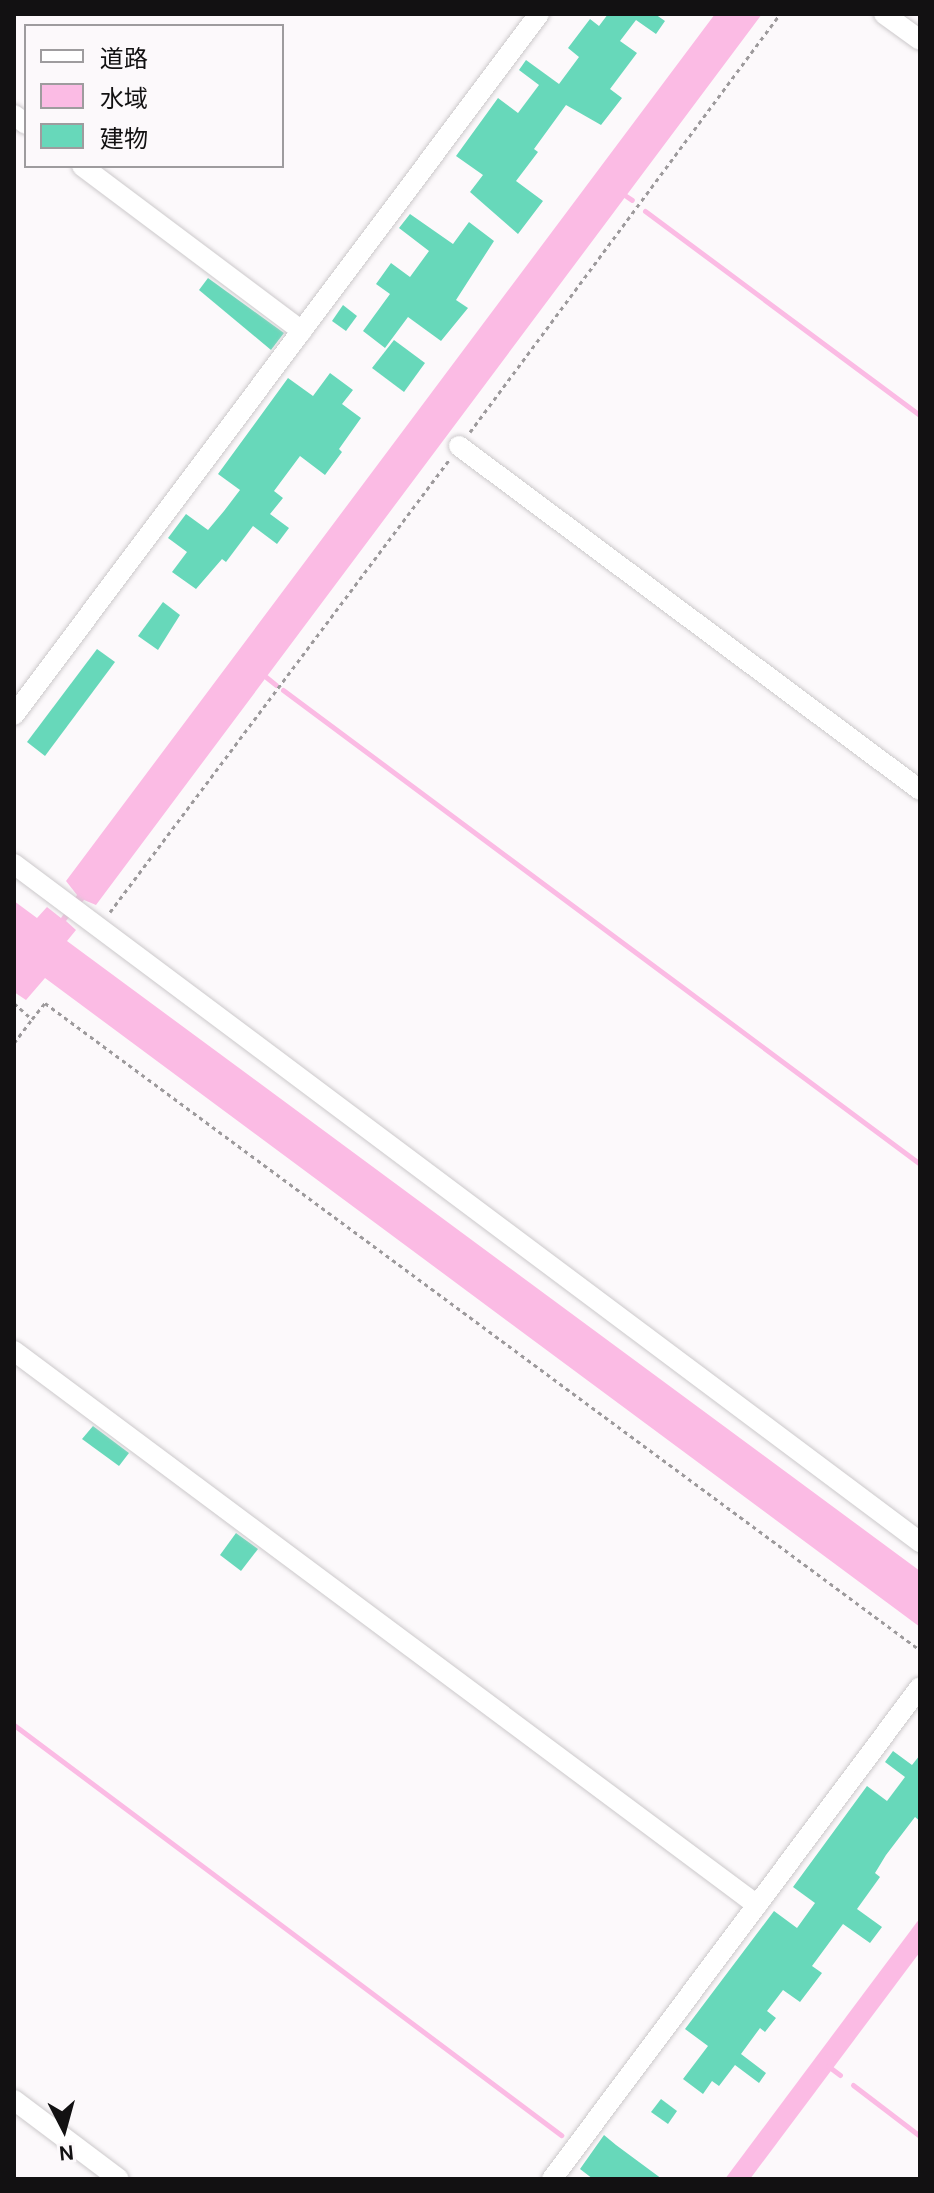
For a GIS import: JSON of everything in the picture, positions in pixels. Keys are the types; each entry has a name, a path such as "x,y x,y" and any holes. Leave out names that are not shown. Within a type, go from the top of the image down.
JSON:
{"street":[{"path":"14,715 539,14"},
{"path":"884,14 920,40"},
{"path":"85,168 302,331"},
{"path":"459,446 920,790"},
{"path":"14,864 920,1542"},
{"path":"14,1351 757,1905"},
{"path":"552,2179 920,1687"},
{"path":"14,2100 119,2179"}],"path":[{"path":"90,922 459,446 780,14"},
{"path":"14,1003 32,1019"},
{"path":"14,1043 45,1003 920,1650"}],"water":[{"path":"715,14 762,14 96,905 84,900 66,921 76,930 67,941 920,1571 920,1627 45,978 26,1000 14,992 14,901 37,918 47,907 61,918 77,895 66,881"},
{"path":"920,1918 920,1952 750,2179 725,2179"}],"building":[{"path":"608,14 655,14 665,21 656,34 636,20 620,41 637,53 610,89 622,98 601,125 566,105 534,149 538,152 516,181 543,201 518,234 470,192 483,175 456,156 498,98 518,113 539,85 519,70 526,60 559,84 579,57 568,48 590,19 599,26"},
{"path":"410,214 453,244 469,222 494,241 456,300 468,308 441,341 408,317 385,348 363,331 390,294 376,284 391,263 410,277 429,251 399,228"},
{"path":"208,278 284,333 271,350 199,290"},
{"path":"343,305 357,316 346,331 332,321"},
{"path":"394,340 425,363 404,392 372,368"},
{"path":"330,373 353,390 342,404 361,418 339,449 342,452 325,475 300,456 274,491 283,498 270,514 289,528 277,544 253,526 226,562 222,559 196,589 172,572 187,552 168,538 186,514 208,530 240,490 218,474 288,378 313,396"},
{"path":"163,602 180,615 158,650 138,636"},
{"path":"97,649 115,662 45,756 27,742"},
{"path":"93,1426 129,1453 119,1466 82,1439"},
{"path":"236,1533 258,1549 241,1571 220,1555"},
{"path":"893,1751 912,1765 920,1755 920,1821 915,1817 886,1855 875,1873 880,1877 857,1909 882,1927 870,1943 843,1924 812,1966 822,1973 800,2002 783,1990 767,2011 776,2018 765,2032 760,2028 741,2054 766,2073 759,2083 735,2065 719,2086 712,2081 703,2094 683,2079 708,2046 685,2029 774,1911 797,1928 815,1903 793,1887 867,1786 887,1801 905,1777 885,1762"},
{"path":"661,2099 677,2111 668,2124 651,2112"},
{"path":"604,2135 662,2179 593,2179 580,2169"}],"waterway":[{"path":"626,196 632,200"},
{"path":"645,211 920,415"},
{"path":"266,677 276,685"},
{"path":"283,690 920,1164"},
{"path":"14,1725 561,2135"},
{"path":"828,2066 840,2075"},
{"path":"853,2085 920,2136"}]}
